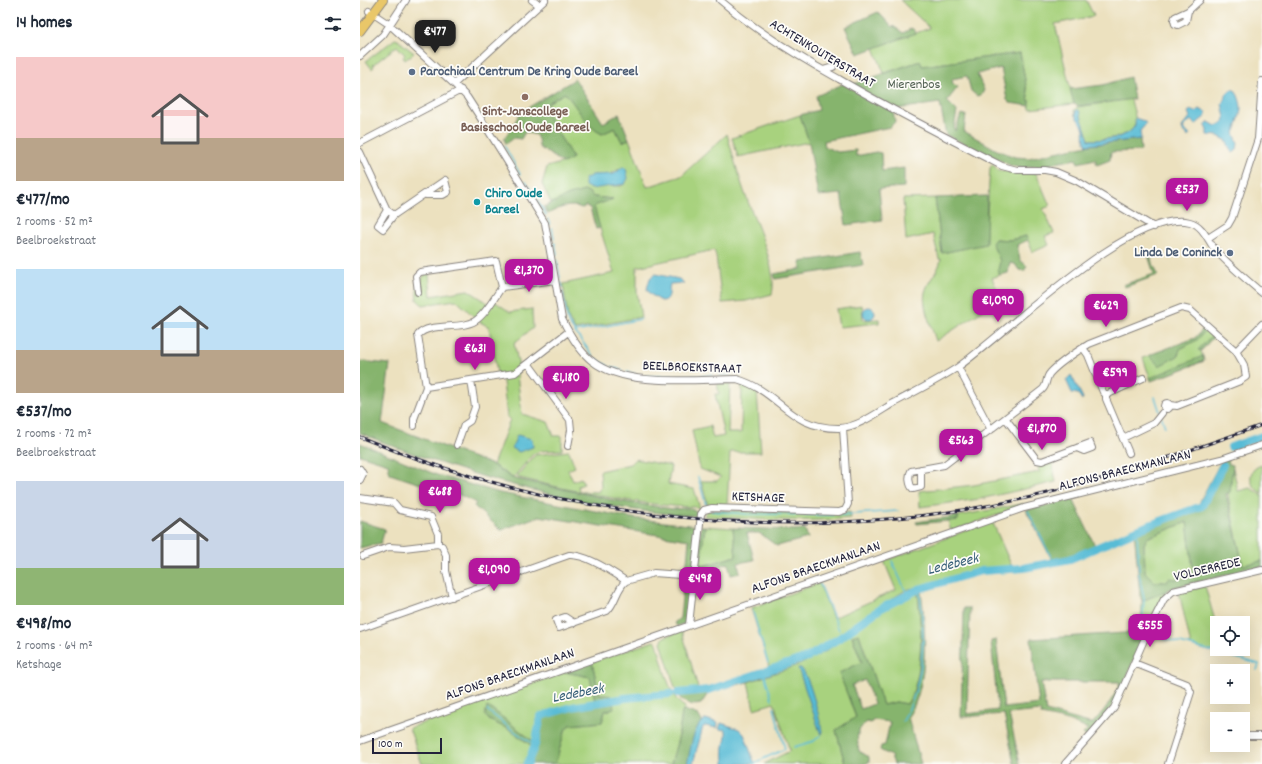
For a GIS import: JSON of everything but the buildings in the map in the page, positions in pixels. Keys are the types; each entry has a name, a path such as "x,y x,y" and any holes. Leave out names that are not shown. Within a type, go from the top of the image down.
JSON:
{"main road":[{"path":"360,32 377,0"},
{"path":"360,22 383,0"}],"street":[{"path":"360,56 381,37 406,0"},
{"path":"532,0 539,5"},
{"path":"454,84 545,0"},
{"name":"ACHTENKOUTERSTRAAT","path":"720,0 761,31 823,70 894,111 1002,166 1017,170 1045,170 1056,172 1077,181 1154,227"},
{"path":"1188,11 1200,0"},
{"name":"BEELBROEKSTRAAT","path":"371,12 390,25 461,90 479,116 543,218 547,228 562,319 568,332 590,360 610,371 644,379 737,379 750,383 761,389 802,421 818,427 843,428 870,417 958,367 1096,257 1154,227 1171,222 1190,222 1199,227 1216,250 1262,293"},
{"path":"823,70 833,67"},
{"path":"1208,238 1231,221 1260,139 1262,81"},
{"path":"360,143 461,90"},
{"path":"360,152 387,210 394,215"},
{"path":"387,210 378,225 383,229 394,215 426,195"},
{"path":"418,292 416,276 420,272 496,261 502,287"},
{"path":"414,426 414,419 426,387 418,335 422,331 429,329 474,321 484,312 502,287 555,280"},
{"path":"921,470 944,465 1006,419 1046,386 1050,373 1083,348 1181,308 1186,308 1236,352 1244,365 1246,377 1240,381 1177,406 1170,405"},
{"path":"1236,352 1262,324"},
{"path":"426,387 509,374 528,363 568,332"},
{"path":"1083,348 1088,355 1103,392 1106,395 1129,453"},
{"path":"528,363 570,420 571,430 568,446"},
{"path":"958,367 991,430"},
{"path":"1106,395 1143,378"},
{"path":"457,445 464,425 470,421 475,407 471,380"},
{"path":"1123,438 1154,423 1161,414"},
{"path":"1006,419 1037,460 1042,461 1077,448"},
{"name":"KETSHAGE","path":"689,625 701,514 704,510 712,508 839,512 846,509 848,504 843,428"},
{"name":"ALFONS BRAECKMANLAAN","path":"360,741 1024,508 1221,459 1262,445"},
{"path":"360,469 363,474 360,480"},
{"path":"360,498 394,503 400,510 431,517 438,534 438,544"},
{"path":"363,556 389,547 404,548 438,544 442,546 445,551 446,571 452,597"},
{"path":"360,629 574,555 612,572 626,581"},
{"name":"VOLDERREDE","path":"1065,764 1114,708 1148,631 1164,599 1170,592 1262,570"},
{"path":"574,623 607,611 610,608 620,587 626,581 654,573 694,576"},
{"path":"1134,663 1187,684 1190,692 1168,764"},
{"path":"1250,736 1262,736"}],"green space":[{"path":"900,0 1086,0 1094,16 1055,24 1074,104 1030,109 1020,53 922,66 920,61 884,73 874,48 930,28"},
{"path":"878,12 892,27 893,26 903,33 912,28 916,33 858,54 845,27"},
{"path":"395,39 414,53 405,60 403,57 405,55 397,46 373,65 374,67 372,69 366,61"},
{"name":"Mierenbos","path":"1020,53 1030,106 1010,103 1007,100 1001,68 977,74 984,90 982,94 977,96 971,91 967,76 952,79 953,84 958,87 947,101 957,111 955,131 961,114 966,115 964,131 997,150 1015,157 1029,158 1083,146 1140,139 1141,151 1111,152 1110,160 1097,165 1095,159 1078,163 1076,159 1050,164 1051,169 1037,169 1036,166 1021,168 1012,166 946,135 940,103 896,109 851,85 920,61 922,66"},
{"path":"1130,77 1134,99 1079,106 1074,104 1070,89 1103,85"},
{"path":"575,79 603,123 619,114 629,139 622,142 615,128 602,134 596,131 586,121 565,93 549,102 545,109 549,119 573,158 563,163 539,147 539,142 536,135 525,132 521,139 514,138 506,144 504,139 521,112"},
{"path":"843,84 893,111 895,122 890,127 824,141 825,147 838,152 856,150 856,156 876,152 881,153 882,171 904,168 904,187 879,189 882,220 846,225 841,194 818,196 809,142 800,115 819,110 816,96"},
{"path":"565,93 587,122 597,131 602,134 615,128 622,142 629,139 647,187 681,176 727,134 740,179 768,255 773,283 772,294 746,301 722,303 714,250 637,267 637,292 641,317 575,330 568,318 563,284 614,273 593,206 613,199 594,197 587,191 584,191 551,203 542,184 547,167 573,158 549,119 545,109 549,102","holes":["623,167 622,186 601,186 591,189 592,175 609,175"]},
{"path":"1131,99 1135,118 1133,129 1115,137 1089,140 1079,110 1075,112 1075,116 1074,110 1077,107"},
{"path":"800,115 809,142 738,157 732,138"},
{"path":"993,164 998,171 1036,173 1050,206 1043,209 1054,233 1045,236 1049,245 1033,252 1026,236 1010,240 995,239 994,248 1001,261 998,270 1000,275 992,278 1001,299 936,341 929,322 924,301 926,289 941,259 939,259 933,234 906,240 903,199 935,198 942,253 985,244 990,168"},
{"path":"587,191 594,197 613,199 594,206 600,228 596,229 590,208 586,206 582,208 573,206 564,207 548,214 544,207 569,195"},
{"path":"987,196 986,244 942,253 935,198"},
{"path":"1026,236 1028,240 1017,245 1020,260 1027,266 1024,271 1019,270 1015,264 1010,263 1008,273 1000,275 998,270 1000,261 992,243 995,239 1010,240"},
{"path":"860,252 863,265 775,279 774,274 801,269 800,262"},
{"path":"1149,254 1158,275 1125,287 1123,285 1154,274 1148,255"},
{"path":"429,273 431,296 468,290 491,305 494,301 510,312 532,309 533,328 514,343 519,367 517,375 522,414 548,422 554,436 562,436 562,450 540,451 533,454 513,478 493,465 510,420 507,417 502,373 497,373 489,327 480,322 456,300 423,305 417,300 418,286 425,274"},
{"path":"862,305 863,320 879,319 879,323 839,327 836,309"},
{"path":"1205,327 1215,335 1201,351 1204,361 1151,381 1143,358 1195,338"},
{"path":"1205,327 1207,329 1197,340 1180,349 1178,356 1159,366 1149,355 1195,338"},
{"path":"1213,334 1215,335 1201,351 1198,350"},
{"path":"1203,356 1204,361 1151,381 1150,378"},
{"path":"360,361 390,364 382,423 493,465 512,478 613,500 673,509 688,508 698,512 698,516 613,507 526,488 483,477 400,449 360,433"},
{"path":"717,383 730,383 728,433 741,433 742,384 757,391 761,452 730,452 727,507 708,506 701,481 717,481 721,477 700,469 692,430 710,426 713,438 724,436 715,394 719,394"},
{"path":"360,443 437,475 500,493 632,518 697,526 694,564 690,572 686,572 689,540 539,516 501,530 474,506 476,503 460,495 442,491 390,474 388,464 360,455"},
{"path":"569,451 575,467 568,470 573,481 581,478 584,484 578,486 579,491 598,492 601,487 600,471 630,464 635,459 671,466 668,484 694,489 700,508 652,504 613,498 574,491 516,477 535,455"},
{"path":"1228,459 1229,464 1233,465 1230,492 1226,494 1243,565 1262,561 1262,567 1175,587 1142,601 1140,595 1134,530 1198,506 1202,497 1205,497 1225,460","holes":["1187,522 1193,570 1188,576 1182,578 1169,578 1166,582 1155,582 1145,572 1144,544 1147,538"]},
{"path":"1224,460 1205,497 1202,497 1221,461"},
{"path":"1052,461 1056,482 980,499 920,507 919,491 974,485 1039,472 1038,464"},
{"path":"1262,465 1262,493 1254,487 1251,474 1253,470"},
{"path":"1233,468 1238,491 1250,488 1262,495 1262,561 1243,566 1228,495"},
{"path":"1073,499 1096,548 1069,558 1052,560 1026,510"},
{"path":"1023,504 1023,506 951,531 948,521 958,520 958,516"},
{"path":"707,510 850,512 851,518 796,520 704,516"},
{"path":"958,516 958,520 917,524 916,522"},
{"path":"360,521 385,529 381,543 360,548"},
{"path":"992,521 1012,567 981,569 906,590 865,616 830,643 792,662 769,667 751,608 819,583 833,618 896,590 884,561"},
{"path":"1187,522 1193,570 1188,576 1182,578 1169,578 1166,582 1155,582 1145,572 1144,544 1147,538"},
{"path":"701,526 705,526 700,567 736,556 733,528 805,529 808,538 777,546 759,533 747,533 754,560 738,563 740,573 731,575 728,563 696,574"},
{"path":"705,526 733,528 736,556 699,567"},
{"path":"684,578 691,579 687,623 677,626 674,623 680,618"},
{"path":"1205,586 1214,616 1210,616 1210,651 1191,646 1179,592"},
{"path":"921,591 924,622 925,639 923,673 915,704 908,717 921,764 894,764 891,756 880,750 881,746 885,745 890,722 873,720 871,723 867,722 860,728 858,735 859,751 869,757 869,762 865,764 845,764 836,730 856,717 839,673 862,662 852,636 859,634 883,705 896,702 907,704 913,693 920,665 921,635 918,593","holes":["865,680 874,704 861,709 852,685"]},
{"path":"1167,591 1145,631 1141,630 1142,601"},
{"path":"918,593 921,635 919,665 913,693 907,704 896,702 883,705 859,634 852,636 862,663 840,673 856,718 836,730 845,764 764,764 790,751 774,703 754,709 748,682 801,664 826,651 881,611"},
{"path":"964,608 970,608 967,714 998,710 991,641 996,640 1004,708 1039,704 1031,639 1140,632 1143,637 1118,699 1087,737 1083,734 1088,729 1065,720 1041,715 1040,711 1009,714 1020,764 1014,764 1004,714 961,717","holes":["1041,682 1119,682 1118,689 1112,699 1093,723 1046,711"]},
{"path":"682,631 698,688 676,691 661,642 664,637"},
{"path":"654,641 657,643 670,688 679,703 685,707 682,713 678,739 671,764 555,764 566,728 570,725 602,722 605,711 610,710 604,694 599,694 592,662"},
{"path":"592,662 599,694 612,696 614,708 605,711 602,722 570,725 566,728 555,764 525,764 532,746 510,730 489,720 485,715 487,707 534,742 537,719 540,714 595,700 590,677 565,672"},
{"path":"771,666 774,667 776,672 748,682 709,692 701,704 693,705 686,703 680,698 676,691 708,688"},
{"path":"565,672 590,677 595,700 563,707 537,719 534,742 493,710 489,720 510,730 532,746 525,764 422,764 409,728"},
{"path":"684,710 698,715 702,721 696,732 687,764 671,764 678,739 682,713"}],"water":[{"path":"1232,89 1236,91 1241,105 1239,120 1234,133 1238,143 1237,150 1233,153 1226,140 1218,136 1207,135 1205,126 1209,122 1216,126 1224,122 1225,118 1222,104 1227,93"},
{"path":"1199,109 1206,112 1206,116 1195,125 1191,120 1183,128 1190,135 1188,137 1186,133 1183,132 1182,127 1190,117 1188,112 1190,110 1195,112"},
{"path":"1076,110 1079,110 1089,140 1114,138 1126,134 1134,127 1135,118 1144,121 1146,124 1140,131 1141,139 1087,145 1083,127 1076,115"},
{"path":"623,167 626,169 628,178 625,184 591,189 585,186 585,179 592,175 614,174"},
{"path":"655,274 679,279 684,283 670,284 667,299 661,301 650,294 647,289 650,278"},
{"path":"867,307 871,307 875,313 871,319 867,319 863,315 863,311"},
{"path":"1071,375 1083,398 1082,400 1078,394 1072,393 1066,380"},
{"path":"517,435 532,439 533,447 519,452 512,448"},
{"path":"798,668 801,668 811,688 821,724 821,735"},
{"path":"706,719 718,723 717,728 703,727 693,764 687,764 695,733 701,722"},
{"path":"721,723 739,729 744,734 755,764 724,764 726,730 719,729"}],"waterway":[{"path":"505,147 520,174"},
{"path":"526,182 546,215"},
{"path":"548,219 550,224"},
{"path":"552,228 554,238"},
{"path":"555,243 557,255"},
{"path":"557,260 560,278"},
{"path":"561,282 562,287"},
{"path":"562,292 568,322 575,332 641,319"},
{"path":"575,332 593,356"},
{"path":"596,359 608,366"},
{"path":"612,367 623,371"},
{"path":"627,372 635,374"},
{"path":"700,376 712,375"},
{"path":"720,375 730,375"},
{"path":"644,376 673,376"},
{"path":"680,376 696,376"},
{"path":"1155,397 1160,412"},
{"path":"1162,418 1165,427"},
{"name":"Ledebeek","path":"1231,447 1262,436"},
{"name":"Ledebeek","path":"678,693 709,690 808,657 841,637 880,609 919,589 981,571 1024,568 1070,559 1147,526 1202,506 1223,465"},
{"path":"698,477 706,505"},
{"path":"711,511 746,514 833,515"},
{"path":"839,515 898,511"},
{"path":"1028,511 1051,557"},
{"path":"1137,531 1139,574 1144,599 1142,630"},
{"path":"892,561 907,594"},
{"path":"820,584 839,630"},
{"path":"903,721 916,690 920,673 923,623 919,589"},
{"path":"752,609 768,663"},
{"path":"1150,635 1259,664 1257,670"},
{"path":"764,673 772,699"},
{"name":"Ledebeek","path":"527,764 535,745 541,716 572,707 625,698 670,694"},
{"path":"754,763 785,749 774,708"},
{"path":"487,710 511,729 535,745"},
{"path":"794,747 814,741 821,735"}],"railway":[{"path":"360,437 438,466 518,489 599,506 682,517 765,522 848,522 931,514 1013,501 1045,494 1108,477 1262,425"}],"place":[{"name":"Parochiaal Centrum De Kring Oude Bareel","path":"412,72"},
{"name":"Sint-Janscollege Basisschool Oude Bareel","path":"525,97"},
{"name":"Chiro Oude Bareel","path":"477,202"},
{"name":"Linda De Coninck","path":"1230,253"}]}
